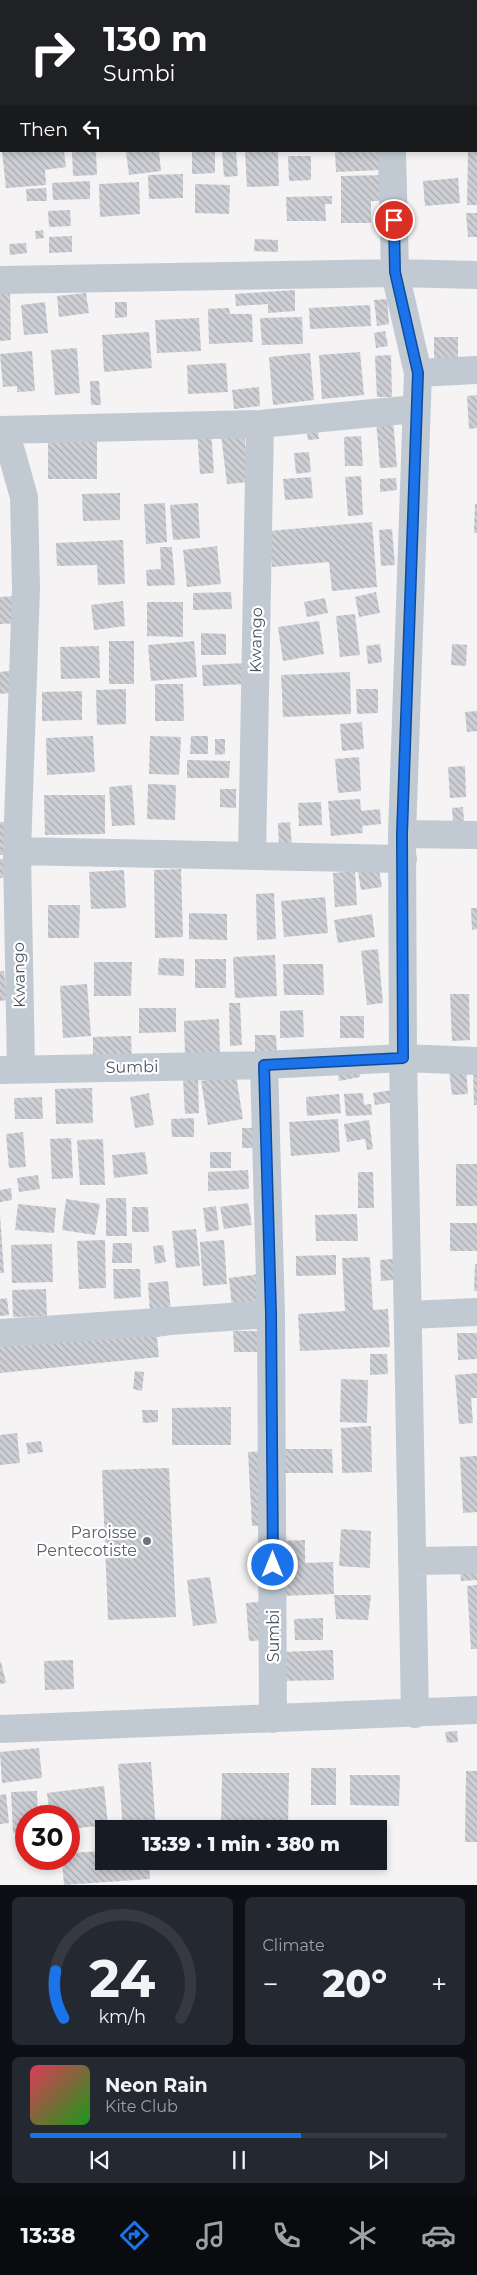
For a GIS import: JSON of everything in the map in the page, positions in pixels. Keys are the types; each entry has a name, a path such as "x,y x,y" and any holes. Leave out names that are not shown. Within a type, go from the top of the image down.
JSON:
{"street":[{"path":"392,152 395,272 418,373 415,409 403,846 403,1058 415,1714"},
{"path":"0,280 395,272 477,275"},
{"path":"418,373 477,370"},
{"path":"0,430 260,424 415,409"},
{"name":"Kwango","path":"252,856 260,424"},
{"name":"Kwango","path":"0,438 11,451 24,497 26,589 10,1069"},
{"path":"17,851 252,856 403,846 477,835"},
{"name":"Sumbi","path":"10,1069 264,1065 403,1058 477,1061"},
{"name":"Sumbi","path":"264,1065 271,1314 273,1719"},
{"path":"409,1315 477,1312"},
{"path":"0,1333 271,1314"},
{"path":"412,1561 477,1560"},
{"path":"0,1729 415,1714 477,1710"}],"building":[{"path":"2,152 64,152 66,167 45,170 46,185 6,188"},
{"path":"72,152 96,152 97,175 73,176"},
{"path":"126,152 159,152 161,171 129,175"},
{"path":"192,152 215,152 215,173 192,174"},
{"path":"222,152 236,152 238,176 224,177"},
{"path":"245,152 278,152 279,186 247,187"},
{"path":"335,152 379,152 380,170 336,172"},
{"path":"468,152 477,152 477,205 467,205"},
{"path":"288,156 311,156 311,180 289,181"},
{"path":"183,174 183,198 149,199 148,175"},
{"path":"386,175 386,201 371,201 371,223 341,223 341,176"},
{"path":"458,178 460,203 425,206 423,181"},
{"path":"90,181 90,199 53,200 52,183"},
{"path":"139,182 140,214 100,217 99,184"},
{"path":"195,184 230,185 229,214 195,213"},
{"path":"46,188 47,201 27,201 26,189"},
{"path":"332,196 332,204 325,204 326,221 287,221 286,197"},
{"path":"70,210 71,226 49,227 48,211"},
{"path":"466,213 477,213 477,237 468,237"},
{"path":"43,230 44,238 36,239 35,231"},
{"path":"72,236 72,252 49,253 49,237"},
{"path":"255,239 278,240 278,252 254,251"},
{"path":"26,243 27,253 10,255 9,244"},
{"path":"0,290 10,290 11,340 0,341"},
{"path":"295,290 295,311 268,313 268,304 236,306 235,294"},
{"path":"86,293 89,313 59,317 57,296"},
{"path":"387,299 389,324 377,326 374,300"},
{"path":"45,302 48,333 24,335 21,305"},
{"path":"115,302 127,302 127,317 115,318"},
{"path":"370,305 371,326 310,329 309,308"},
{"path":"229,308 230,314 252,314 253,342 209,344 208,309"},
{"path":"302,317 303,344 262,345 260,318"},
{"path":"199,318 201,351 157,353 155,320"},
{"path":"385,331 388,346 376,348 374,333"},
{"path":"149,332 152,368 104,372 102,335"},
{"path":"434,337 458,337 458,360 434,360"},
{"path":"77,348 80,393 55,395 51,350"},
{"path":"32,351 35,391 17,392 17,386 3,387 0,354"},
{"path":"360,352 364,395 322,399 319,355"},
{"path":"310,353 314,400 273,405 269,357"},
{"path":"391,355 392,397 377,397 375,356"},
{"path":"226,363 228,392 188,394 187,365"},
{"path":"90,381 99,381 101,405 91,405"},
{"path":"259,387 260,406 234,409 232,390"},
{"path":"477,395 477,428 469,429 467,396"},
{"path":"393,419 397,467 380,468 376,420"},
{"path":"317,423 319,439 308,440 306,424"},
{"path":"211,429 214,473 200,474 197,430"},
{"path":"244,432 249,482 227,484 221,435"},
{"path":"48,435 97,435 97,479 48,479"},
{"path":"361,436 363,466 345,466 344,437"},
{"path":"309,452 311,472 296,474 294,453"},
{"path":"361,476 363,515 348,516 345,477"},
{"path":"311,477 313,498 285,500 283,479"},
{"path":"396,478 397,490 380,492 380,479"},
{"path":"120,493 120,520 83,521 82,494"},
{"path":"165,503 167,542 146,544 144,504"},
{"path":"198,503 200,538 173,540 170,505"},
{"path":"475,504 477,504 477,533 474,533"},
{"path":"372,522 377,587 332,591 329,562 272,567 269,531"},
{"path":"392,529 395,565 381,566 379,530"},
{"path":"123,540 125,584 98,585 97,565 57,566 56,543"},
{"path":"217,546 221,584 187,587 183,550"},
{"path":"160,547 172,547 175,585 147,586 146,570 161,569"},
{"path":"231,592 232,609 193,610 193,593"},
{"path":"376,592 380,613 359,617 355,597"},
{"path":"18,596 20,623 0,624 0,597"},
{"path":"325,598 328,613 307,617 304,602"},
{"path":"123,601 125,626 94,630 91,605"},
{"path":"147,602 183,602 183,637 147,636"},
{"path":"355,614 360,655 340,657 336,616"},
{"path":"319,621 324,654 283,661 278,627"},
{"path":"201,633 226,634 226,655 201,655"},
{"path":"109,641 134,641 134,684 109,684"},
{"path":"194,641 197,677 151,681 148,645"},
{"path":"380,644 382,662 368,664 366,646"},
{"path":"452,644 467,645 466,666 451,665"},
{"path":"99,646 100,678 61,679 60,647"},
{"path":"246,663 247,684 203,686 202,665"},
{"path":"16,670 18,692 0,694 0,672"},
{"path":"350,672 351,714 283,717 281,675"},
{"path":"155,684 183,684 184,721 155,721"},
{"path":"126,689 126,724 97,725 96,690"},
{"path":"356,689 378,689 378,713 357,714"},
{"path":"82,691 82,720 42,721 42,692"},
{"path":"477,711 477,731 467,732 465,712"},
{"path":"362,722 364,749 342,751 340,724"},
{"path":"93,736 95,772 47,775 46,738"},
{"path":"150,736 181,737 179,775 149,774"},
{"path":"191,736 208,736 208,754 190,754"},
{"path":"215,739 225,739 225,754 215,755"},
{"path":"359,757 361,791 338,793 335,759"},
{"path":"187,760 230,761 229,778 187,778"},
{"path":"465,766 466,797 450,798 448,767"},
{"path":"148,784 176,785 175,820 147,819"},
{"path":"132,785 135,825 112,826 109,787"},
{"path":"220,789 236,789 236,808 220,807"},
{"path":"44,795 105,795 105,834 45,835"},
{"path":"360,799 361,811 380,809 381,824 362,826 363,833 331,836 328,801"},
{"path":"321,802 322,825 299,826 298,803"},
{"path":"463,807 464,821 453,822 452,808"},
{"path":"0,822 4,822 6,855 0,855"},
{"path":"290,822 292,846 279,847 278,823"},
{"path":"12,858 15,877 0,878 0,859"},
{"path":"378,863 382,887 361,890 357,866"},
{"path":"181,869 183,937 155,938 154,870"},
{"path":"124,870 126,908 91,909 89,872"},
{"path":"355,871 357,905 335,907 333,873"},
{"path":"274,893 276,939 257,940 256,894"},
{"path":"325,897 328,933 284,937 281,901"},
{"path":"48,905 80,905 79,938 48,938"},
{"path":"471,908 477,908 477,929 472,930"},
{"path":"189,913 227,914 227,940 189,939"},
{"path":"372,914 375,937 338,943 334,920"},
{"path":"378,949 383,1003 367,1005 361,951"},
{"path":"275,955 277,996 235,998 233,957"},
{"path":"159,958 184,959 184,976 158,975"},
{"path":"195,959 226,959 226,988 195,988"},
{"path":"94,962 132,962 131,996 94,996"},
{"path":"283,964 323,964 324,995 284,995"},
{"path":"0,971 4,971 7,1000 0,1001"},
{"path":"87,984 91,1036 63,1038 60,986"},
{"path":"450,994 469,994 470,1040 452,1041"},
{"path":"229,1003 240,1003 242,1045 230,1046"},
{"path":"139,1008 176,1008 176,1032 139,1033"},
{"path":"303,1010 304,1037 280,1038 280,1011"},
{"path":"340,1016 364,1016 364,1038 340,1038"},
{"path":"219,1019 220,1054 185,1056 184,1021"},
{"path":"255,1035 276,1035 277,1055 255,1055"},
{"path":"131,1036 132,1060 93,1061 93,1037"},
{"path":"359,1065 360,1077 339,1081 337,1068"},
{"path":"466,1069 468,1094 452,1095 449,1071"},
{"path":"473,1071 477,1071 477,1105 474,1105"},
{"path":"236,1075 243,1119 208,1125 201,1081"},
{"path":"198,1077 199,1113 185,1114 183,1078"},
{"path":"92,1088 93,1123 56,1124 55,1089"},
{"path":"392,1090 394,1102 375,1105 373,1093"},
{"path":"149,1093 154,1125 135,1128 130,1097"},
{"path":"363,1093 364,1105 371,1104 372,1115 346,1116 344,1094"},
{"path":"339,1094 341,1113 307,1116 306,1097"},
{"path":"42,1097 43,1119 15,1119 14,1098"},
{"path":"194,1118 194,1137 172,1137 171,1119"},
{"path":"338,1119 340,1152 291,1156 289,1122"},
{"path":"369,1120 373,1149 367,1150 365,1139 347,1142 344,1124"},
{"path":"242,1128 256,1128 256,1148 242,1148"},
{"path":"23,1132 26,1167 9,1168 6,1134"},
{"path":"71,1138 73,1178 52,1179 50,1139"},
{"path":"103,1139 105,1185 80,1185 77,1140"},
{"path":"145,1152 148,1174 114,1178 112,1155"},
{"path":"210,1152 231,1152 231,1168 210,1168"},
{"path":"456,1164 477,1164 477,1206 456,1206"},
{"path":"248,1170 249,1189 208,1191 208,1172"},
{"path":"358,1172 373,1172 374,1208 358,1208"},
{"path":"38,1175 40,1189 19,1192 17,1178"},
{"path":"11,1188 12,1200 0,1202 0,1190"},
{"path":"106,1198 126,1198 127,1236 106,1236"},
{"path":"66,1199 100,1204 95,1235 62,1230"},
{"path":"248,1203 252,1225 224,1229 220,1207"},
{"path":"18,1204 56,1208 54,1233 15,1230"},
{"path":"216,1206 219,1230 206,1232 203,1208"},
{"path":"132,1207 148,1207 149,1232 132,1232"},
{"path":"0,1214 4,1273 0,1273"},
{"path":"357,1214 358,1241 316,1241 315,1215"},
{"path":"450,1223 477,1223 477,1251 450,1251"},
{"path":"196,1229 200,1266 176,1268 172,1231"},
{"path":"105,1240 106,1288 79,1289 77,1241"},
{"path":"224,1240 227,1284 203,1286 200,1242"},
{"path":"113,1243 132,1243 132,1263 112,1263"},
{"path":"52,1244 53,1282 12,1283 11,1245"},
{"path":"163,1245 166,1262 155,1264 153,1246"},
{"path":"336,1255 336,1275 296,1276 296,1256"},
{"path":"370,1257 373,1310 388,1309 390,1347 300,1351 298,1314 345,1311 342,1258"},
{"path":"393,1259 393,1280 381,1281 380,1260"},
{"path":"475,1264 477,1264 477,1291 474,1291"},
{"path":"113,1269 140,1269 141,1297 114,1299"},
{"path":"260,1274 263,1303 232,1307 229,1278"},
{"path":"168,1281 171,1312 150,1313 148,1283"},
{"path":"46,1289 47,1316 13,1317 12,1290"},
{"path":"7,1298 9,1315 0,1316 0,1299"},
{"path":"233,1331 258,1331 259,1352 234,1352"},
{"path":"183,1333 157,1337 159,1357 0,1373 0,1344"},
{"path":"457,1333 477,1333 477,1359 458,1360"},
{"path":"370,1354 387,1354 388,1374 370,1375"},
{"path":"135,1371 144,1372 142,1391 133,1389"},
{"path":"477,1373 477,1398 471,1398 473,1423 459,1424 455,1375"},
{"path":"341,1379 368,1380 367,1423 340,1422"},
{"path":"231,1407 231,1445 172,1445 172,1408"},
{"path":"142,1410 158,1410 158,1422 143,1423"},
{"path":"371,1426 372,1472 342,1473 341,1428"},
{"path":"17,1433 20,1463 0,1465 0,1435"},
{"path":"41,1441 43,1452 28,1454 26,1443"},
{"path":"280,1449 332,1449 333,1473 280,1473"},
{"path":"265,1451 269,1525 252,1526 248,1452"},
{"path":"477,1456 477,1512 463,1513 460,1457"},
{"path":"169,1468 176,1617 108,1620 102,1470"},
{"path":"341,1529 371,1531 370,1568 339,1566"},
{"path":"305,1540 305,1563 333,1562 334,1594 281,1596 279,1541"},
{"path":"477,1564 477,1580 461,1581 460,1565"},
{"path":"210,1577 217,1623 193,1626 187,1580"},
{"path":"477,1585 477,1649 471,1649 467,1586"},
{"path":"334,1595 371,1595 368,1620 336,1619"},
{"path":"265,1601 268,1640 249,1641 246,1603"},
{"path":"323,1618 323,1640 295,1640 294,1619"},
{"path":"333,1650 334,1680 281,1681 280,1652"},
{"path":"73,1660 74,1689 45,1690 44,1661"},
{"path":"0,1662 6,1683 0,1684"},
{"path":"457,1731 458,1742 447,1743 445,1732"},
{"path":"39,1748 42,1778 2,1783 0,1752"},
{"path":"151,1762 155,1820 122,1820 118,1764"},
{"path":"311,1768 336,1768 336,1805 311,1805"},
{"path":"466,1771 477,1771 477,1842 465,1842"},
{"path":"222,1773 289,1773 288,1820 221,1820"},
{"path":"350,1775 400,1775 399,1806 350,1805"},
{"path":"104,1786 107,1820 95,1820 95,1826 80,1828 80,1805 49,1805 47,1793"},
{"path":"37,1791 38,1805 15,1805 15,1833 13,1833 11,1792"},
{"path":"6,1794 9,1823 0,1824 0,1795"},
{"path":"80,1852 95,1852 95,1870 150,1870 150,1879 64,1885 63,1870 80,1870"}],"place":[{"name":"Paroisse Pentecotiste","path":"147,1541"}],"route":[{"path":"273,1565 271,1314 264,1065 403,1058 402,834 412,572 415,409 418,373 395,272 394,220"}]}
